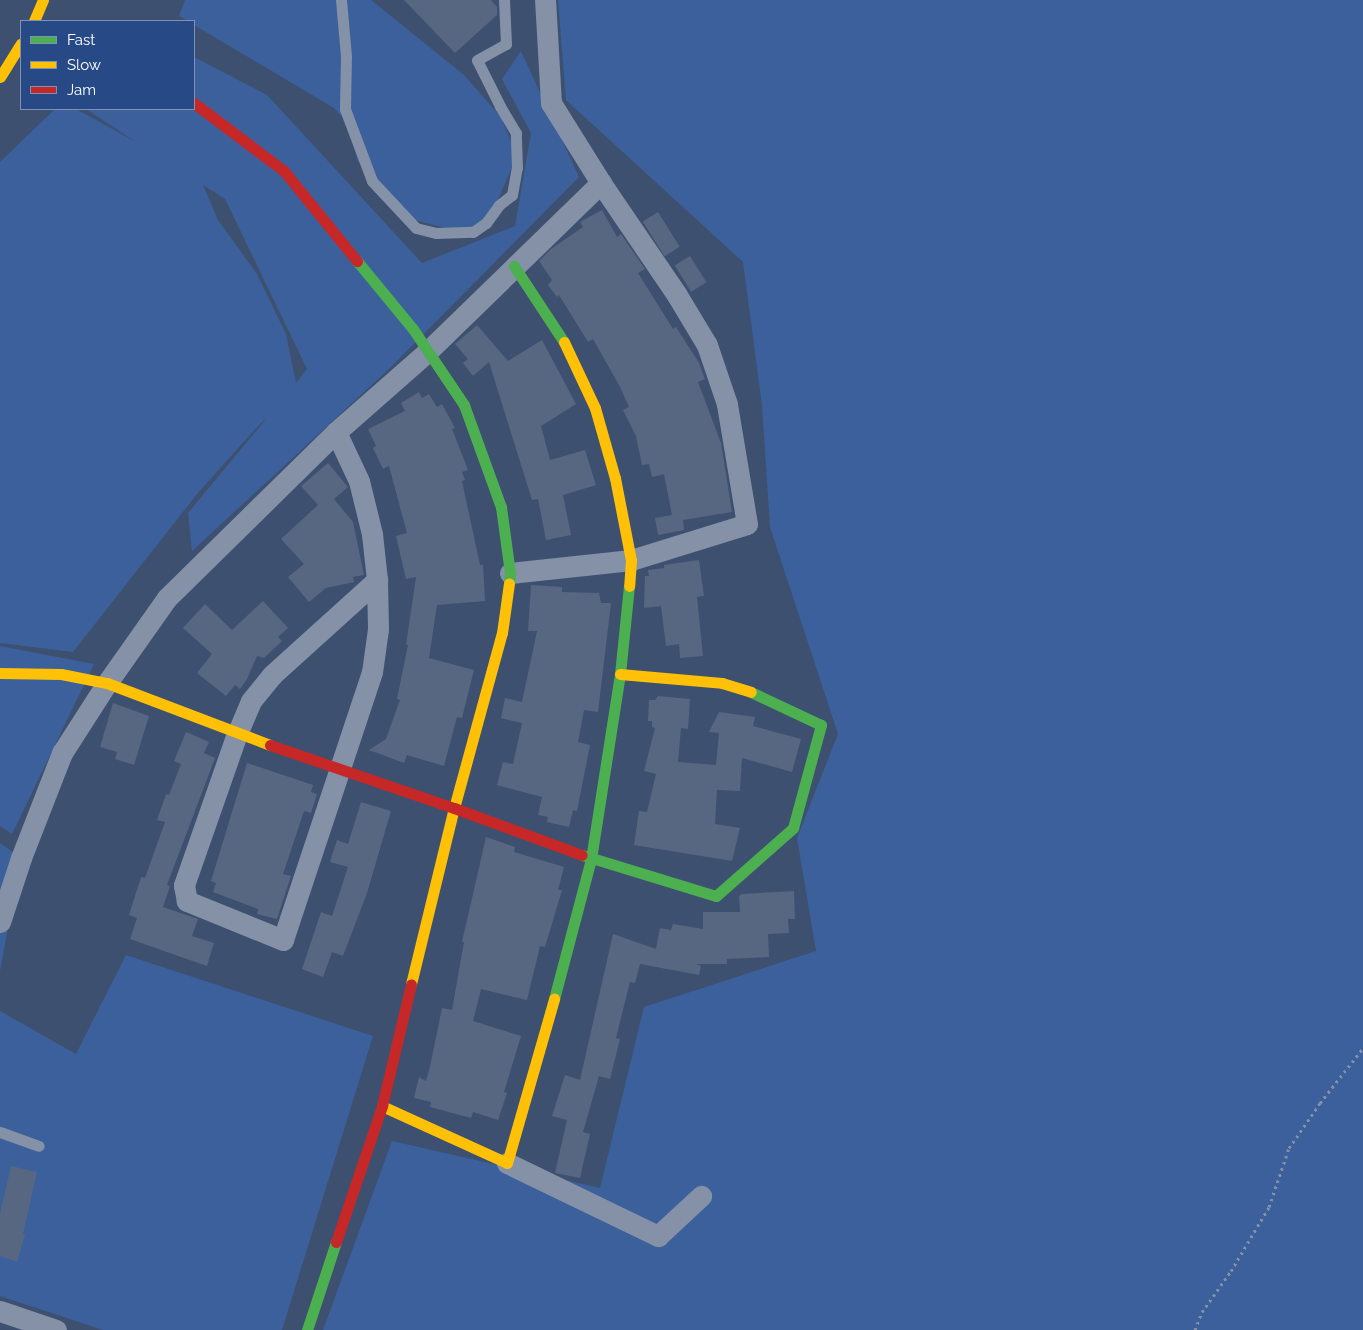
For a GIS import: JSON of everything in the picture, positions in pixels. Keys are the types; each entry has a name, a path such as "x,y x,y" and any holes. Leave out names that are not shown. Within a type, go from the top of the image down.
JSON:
{"street":[{"path":"34,20 43,0"},
{"path":"510,573 631,560 747,524 727,404 707,345 677,295 600,182 551,103 545,0"},
{"path":"0,77 20,46"},
{"path":"195,104 284,171 413,329 464,405 468,414 501,507 510,573 502,633 454,808 382,1106 307,1330"},
{"path":"0,922 21,858 62,753 107,683 167,598 336,432 427,352 600,182"},
{"path":"507,1163 557,989 591,858 620,674 631,560 615,478 594,408 560,335 514,266"},
{"path":"336,432 359,481 372,534 377,580 378,629 372,672 283,940 188,901 184,885 237,734 252,701 272,675 377,580"},
{"path":"0,673 61,674 107,683 237,734 454,808 591,858 716,896 793,828 821,726 760,695 722,683 620,674"},
{"path":"382,1106 507,1163 658,1236 701,1196"},
{"path":"0,1311 56,1330"}],"lane":[{"path":"341,0 346,56 345,109 372,181 416,228 436,233 473,232 486,224 499,205 512,195 517,168 516,132 500,106 477,60 506,44 504,0"},
{"path":"0,1132 38,1146"}],"path":[{"path":"1195,1330 1202,1312 1231,1271 1268,1207 1289,1148 1320,1103 1363,1048"}],"shaded area":[{"path":"185,0 371,0 464,75 501,117 517,156 490,218 465,233 406,218 357,160 352,128 334,108 195,26 195,20 186,20 179,16"},
{"path":"558,0 1363,0 1363,1330 323,1330 392,1141 600,1188 644,1007 816,951 797,838 838,734 770,527 762,405 743,262 566,100"},
{"path":"521,51 579,177 391,367 192,551 188,513 266,419 259,425 197,494 73,652 0,643 0,162 54,110 78,110 136,142 88,110 195,110 195,58 267,95 422,263 515,226 531,133 502,79","holes":["203,185 225,199 307,369 296,383 286,334 257,274 218,220"]},
{"path":"0,646 94,664 12,834 0,826"},
{"path":"0,843 21,858 0,971"},
{"path":"126,955 373,1036 282,1330 103,1330 0,1296 0,1011 76,1054"}],"building":[{"path":"404,0 491,0 497,7 497,15 455,53"},
{"path":"602,210 617,237 621,234 645,269 638,273 673,329 676,327 699,363 705,379 698,382 721,443 732,512 683,520 684,530 658,535 655,518 672,515 664,474 652,477 649,464 642,465 636,436 623,410 629,407 620,387 593,339 588,342 559,295 557,297 548,285 552,280 539,261 551,249 583,227 580,222"},
{"path":"658,212 680,247 664,256 643,222"},
{"path":"690,256 706,282 691,292 675,266"},
{"path":"477,325 508,361 542,340 576,404 541,426 550,460 585,450 596,485 563,495 571,535 546,540 538,499 532,500 489,362 473,376 463,363 468,359 455,344"},
{"path":"419,392 422,398 429,394 437,407 442,404 455,428 452,429 468,470 462,472 465,480 462,481 480,565 483,565 485,601 437,605 429,658 474,670 462,718 457,717 444,766 407,755 404,763 369,750 386,739 400,700 397,699 408,645 406,645 416,577 406,579 396,536 407,533 389,466 383,469 373,448 376,446 368,429 405,411 401,403"},
{"path":"328,463 348,487 334,499 353,522 364,575 353,577 354,582 326,588 309,602 288,577 304,564 281,539 318,505 301,486"},
{"path":"699,560 704,596 697,597 703,656 680,658 679,644 666,646 661,606 644,608 645,576 649,576 648,570 664,568 664,565"},
{"path":"531,585 562,587 562,592 599,593 601,603 611,603 598,712 584,710 578,742 590,745 577,811 573,810 569,827 547,822 548,817 538,815 542,797 497,785 503,762 513,764 522,723 501,718 505,698 522,702 537,631 528,631"},
{"path":"263,601 288,628 278,637 282,641 264,658 257,656 247,679 240,689 235,685 226,696 197,673 212,654 183,628 205,604 232,630"},
{"path":"658,696 690,699 688,729 681,728 678,762 716,765 719,733 709,732 719,712 755,717 753,726 801,739 792,772 742,758 740,791 717,790 715,824 740,828 732,861 634,845 639,811 647,812 656,774 644,771 655,728 652,727 652,721 648,721 649,700 655,700"},
{"path":"113,703 149,716 134,765 115,759 117,752 100,747"},
{"path":"186,732 209,742 204,753 215,758 167,885 170,886 163,907 198,919 192,936 214,943 207,966 130,939 137,918 129,915 141,877 145,878 165,822 157,820 166,794 169,795 181,764 174,761"},
{"path":"247,763 313,785 311,792 317,794 311,813 304,811 283,874 291,876 277,919 257,914 258,909 213,892 216,883 211,881"},
{"path":"361,802 391,811 367,893 343,956 332,952 323,977 302,969 321,912 332,916 348,867 330,862 337,840 348,844"},
{"path":"486,837 515,847 514,852 564,867 558,890 562,890 545,947 540,946 527,1000 481,989 473,1021 521,1036 504,1092 507,1093 498,1120 473,1112 471,1118 430,1107 431,1102 414,1098 419,1077 426,1081 442,1008 452,1010 464,942 462,942"},
{"path":"794,891 795,919 788,919 789,933 768,934 769,957 727,959 727,964 696,964 701,966 699,975 640,964 635,983 630,982 616,1038 620,1039 610,1079 599,1076 583,1132 590,1134 580,1178 555,1173 567,1120 552,1116 565,1075 580,1080 613,934 656,949 660,928 671,930 673,924 703,929 703,912 740,912 739,896 742,894"},
{"path":"11,1166 37,1172 23,1234 25,1235 17,1262 0,1256 0,1214"}],"traffic: fast":[{"path":"357,261 413,329 464,405 501,507 510,573 509,583"},
{"path":"514,266 564,342"},
{"path":"554,999 591,859 620,674 629,586"},
{"path":"582,855 716,896 793,828 821,725 751,692"},
{"path":"307,1330 336,1242"}],"traffic: slow":[{"path":"34,20 43,0"},
{"path":"0,77 20,46"},
{"path":"564,342 595,408 615,478 631,560 629,586"},
{"path":"411,984 454,808 502,633 509,583"},
{"path":"0,673 61,674 107,683 270,745"},
{"path":"620,674 722,683 751,692"},
{"path":"382,1106 507,1163 554,999"}],"traffic: jam":[{"path":"195,104 284,171 357,261"},
{"path":"270,745 454,808 582,855"},
{"path":"336,1242 382,1106 411,984"}]}
